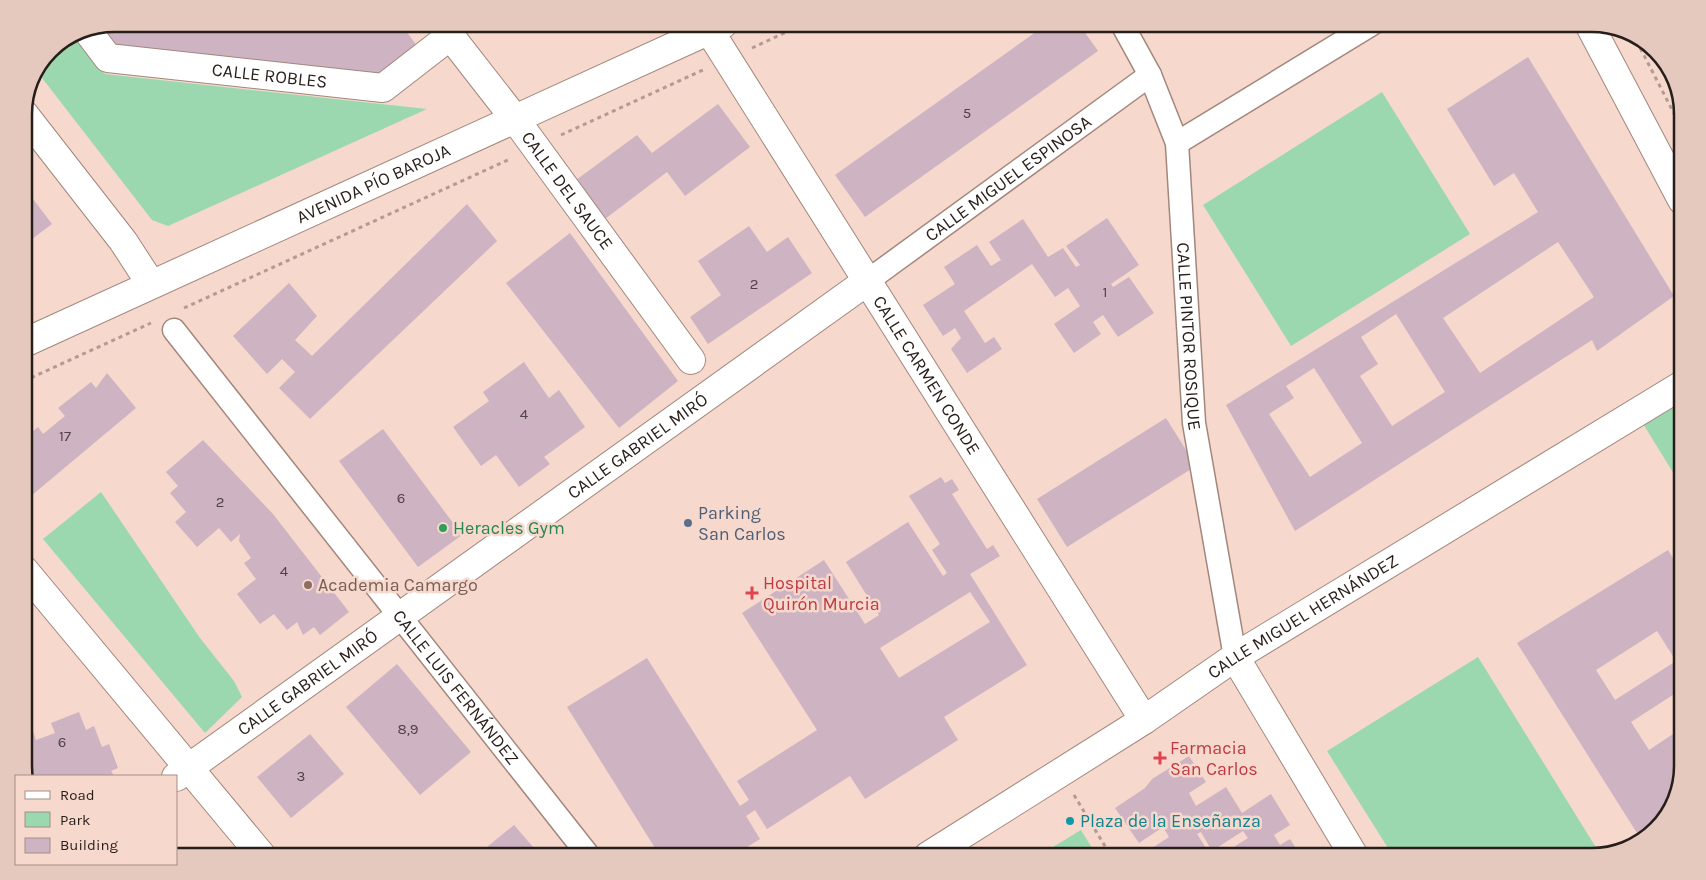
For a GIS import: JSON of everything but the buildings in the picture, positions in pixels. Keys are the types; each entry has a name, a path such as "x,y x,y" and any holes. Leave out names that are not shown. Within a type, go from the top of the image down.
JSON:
{"street":[{"name":"CALLE ROBLES","path":"91,36 108,58 383,88 444,32"},
{"name":"CALLE DEL SAUCE","path":"448,32 515,118 691,360"},
{"name":"AVENIDA PÍO BAROJA","path":"33,339 705,32"},
{"name":"CALLE CARMEN CONDE","path":"718,32 727,59 1144,720"},
{"name":"CALLE PINTOR ROSIQUE","path":"1126,32 1150,75 1177,143 1194,423 1236,657"},
{"path":"1177,143 1359,32"},
{"path":"1593,32 1673,183"},
{"name":"CALLE MIGUEL ESPINOSA","path":"866,282 1150,75"},
{"path":"33,126 122,241 151,284"},
{"name":"CALLE GABRIEL MIRÓ","path":"182,772 866,282"},
{"name":"CALLE LUIS FERNÁNDEZ","path":"170,320 583,848"},
{"name":"CALLE MIGUEL HERNÁNDEZ","path":"941,848 1144,720 1236,657 1673,390"},
{"path":"33,582 182,772 254,848"},
{"path":"1236,657 1349,848"}],"path":[{"path":"33,377 170,320 536,147 787,32"},
{"path":"1641,49 1673,111"},
{"path":"1060,772 1106,848"}],"green space":[{"path":"78,41 105,74 427,109 168,226 152,220 42,78 56,56"},
{"path":"1382,92 1470,234 1291,346 1203,205"},
{"path":"1673,391 1674,473 1637,414"},
{"path":"101,492 200,638 234,681 242,697 205,733 43,539"},
{"path":"1478,657 1596,848 1388,848 1327,751"},
{"path":"1081,830 1092,848 1051,848"}],"place":[{"name":"Parking San Carlos","path":"688,523"},
{"name":"Heracles Gym","path":"443,528"},
{"name":"Academia Camargo","path":"308,585"},
{"name":"Hospital Quirón Murcia","path":"752,593"},
{"name":"Farmacia San Carlos","path":"1160,758"},
{"name":"Plaza de la Enseñanza","path":"1070,821"}]}
